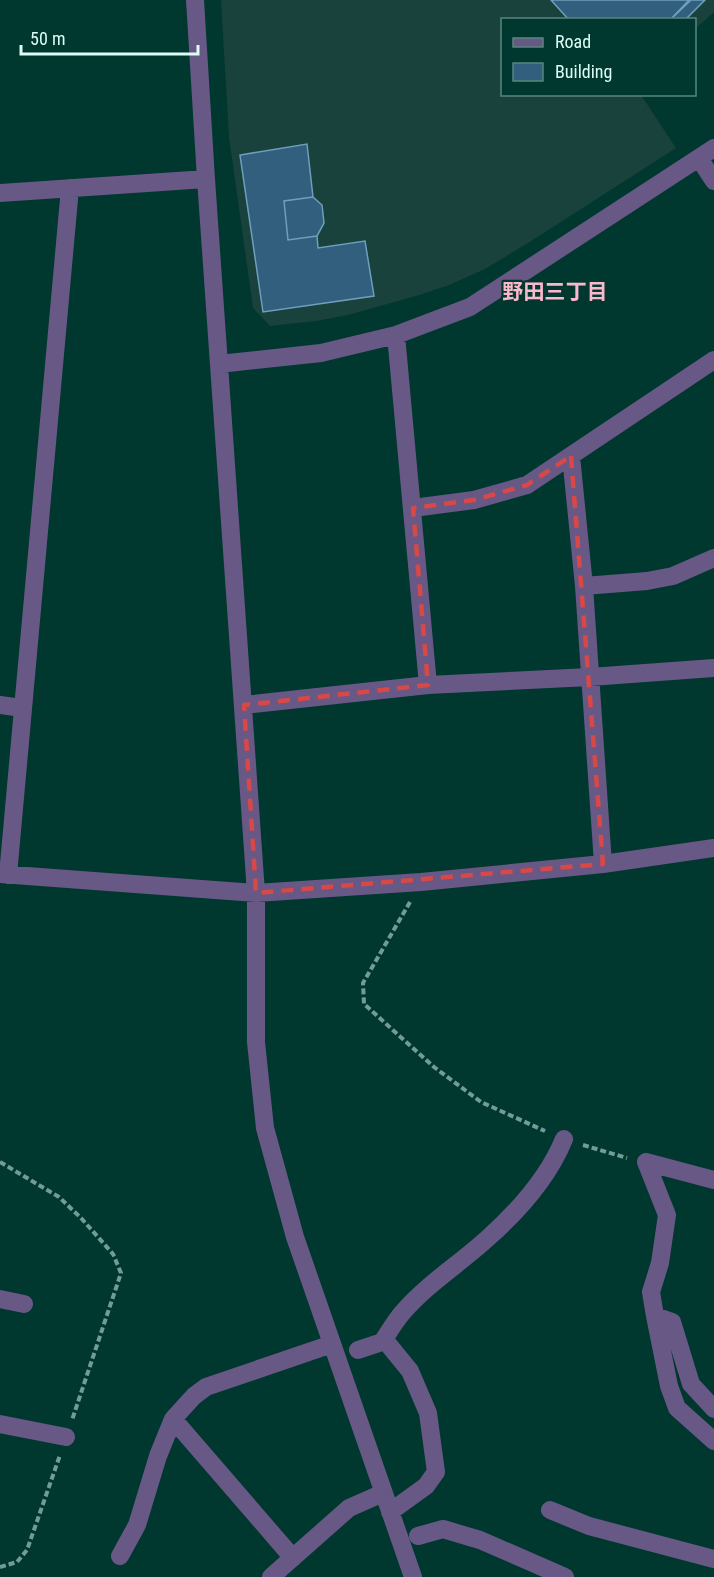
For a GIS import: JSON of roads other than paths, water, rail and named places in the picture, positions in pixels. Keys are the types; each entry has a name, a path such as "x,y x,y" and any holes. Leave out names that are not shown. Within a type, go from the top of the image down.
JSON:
{"street":[{"path":"195,0 256,893 256,1042 266,1128 295,1237 413,1577"},
{"path":"219,364 321,353 396,335 470,307 706,153 714,181"},
{"path":"0,193 206,179"},
{"path":"70,188 22,708 4,875 256,893 421,882 603,864 714,848"},
{"path":"396,335 428,685"},
{"path":"413,508 474,500 527,485 714,360"},
{"path":"570,456 584,586 603,864"},
{"path":"584,586 664,578 714,558"},
{"path":"244,705 428,685 714,668"},
{"path":"0,705 22,708"},
{"path":"358,1350 382,1342 403,1313 427,1289 490,1236 528,1196 557,1155 564,1139"},
{"path":"714,1180 646,1162 667,1215 660,1263 651,1292 669,1386 677,1408 714,1441"},
{"path":"0,1299 24,1304"},
{"path":"655,1316 672,1322 691,1383 714,1409"},
{"path":"382,1342 388,1344 410,1371 428,1413 436,1472 426,1486 390,1512"},
{"path":"120,1556 136,1525 158,1456 173,1419 194,1396 206,1387 332,1344"},
{"path":"173,1419 293,1558"},
{"path":"0,1424 66,1437"},
{"path":"271,1577 349,1508 384,1493"},
{"path":"550,1510 589,1526 714,1559"},
{"path":"418,1536 443,1529 480,1540 565,1577"}],"district":[{"name":"野田三丁目","path":"555,292"}]}
